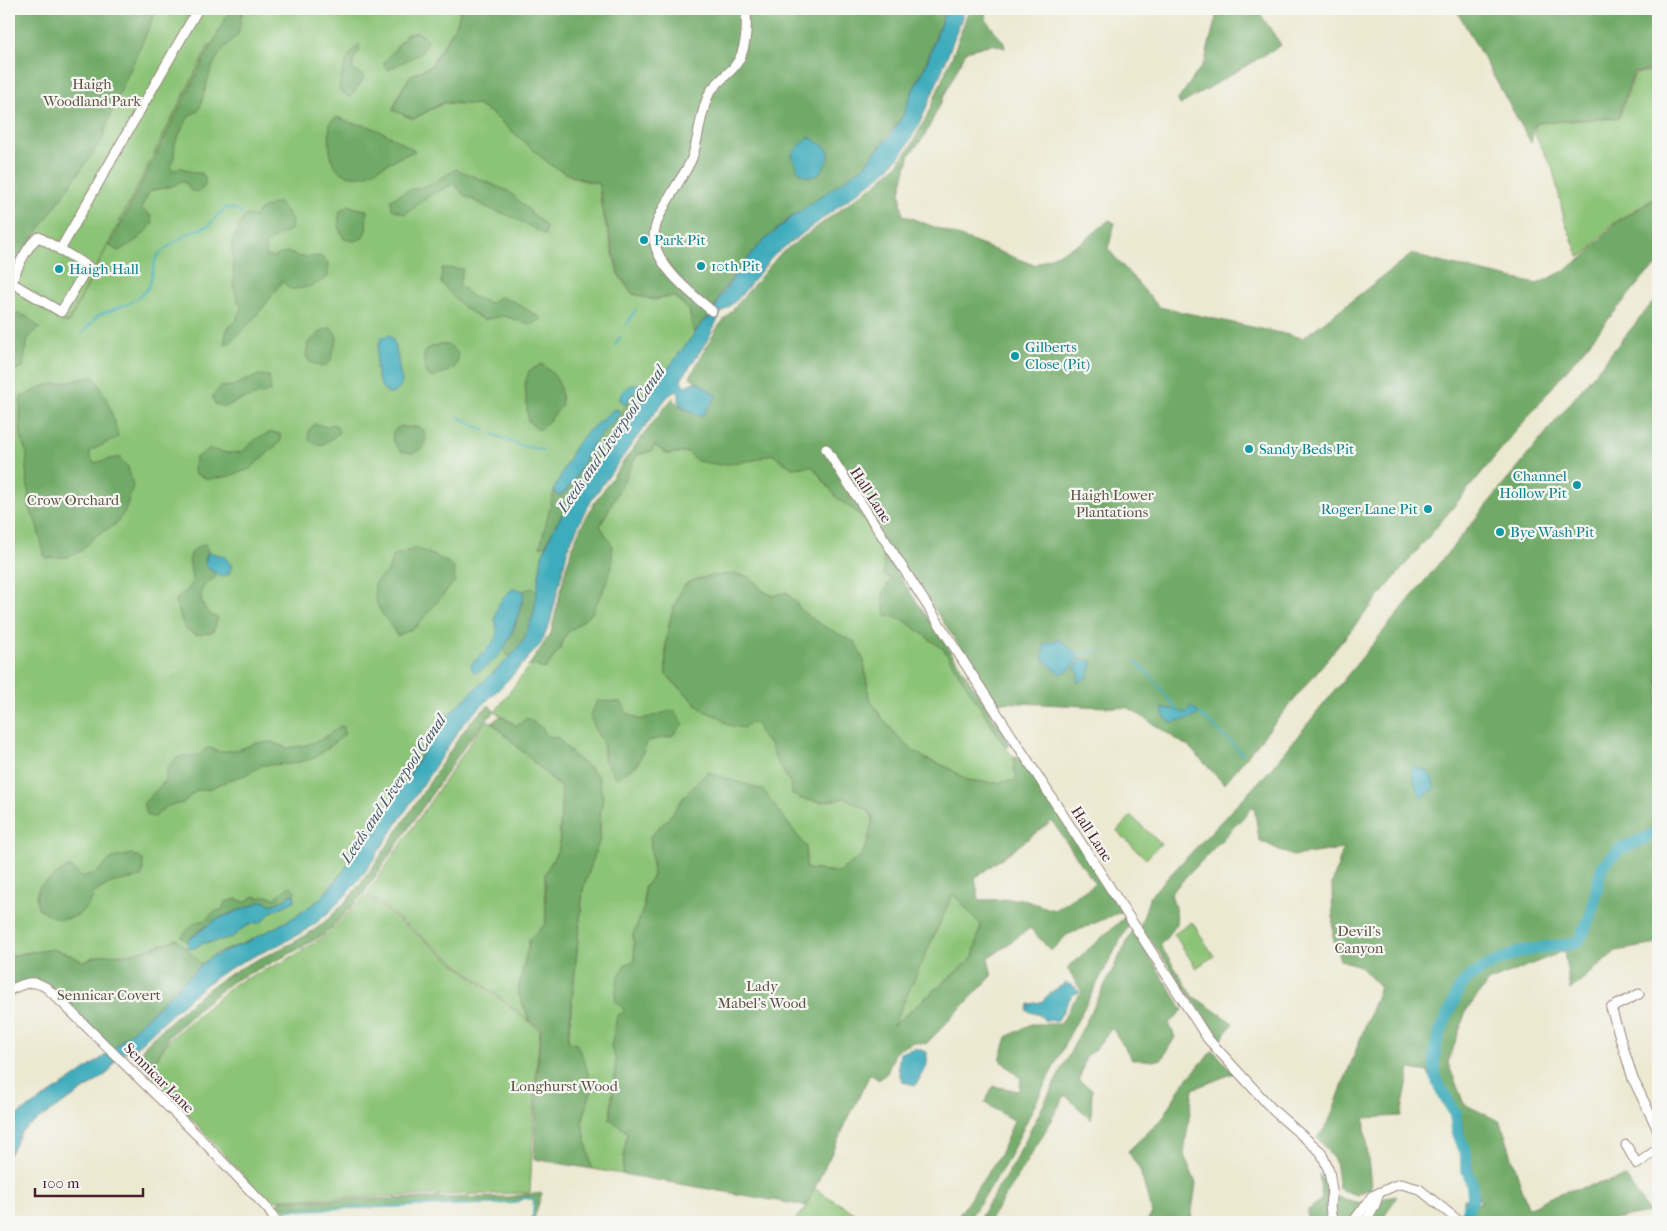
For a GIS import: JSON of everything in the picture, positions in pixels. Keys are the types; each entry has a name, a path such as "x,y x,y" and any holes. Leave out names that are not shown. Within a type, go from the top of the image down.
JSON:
{"street":[{"path":"60,250 198,9"},
{"path":"712,311 680,282 665,265 656,248 654,236 657,224 691,160 705,105 711,91 735,66 741,56 746,36 746,9"},
{"path":"39,237 88,266 62,312 10,285 14,274 35,238 39,237"},
{"name":"Hall Lane","path":"826,449 1208,1039 1274,1111 1321,1152 1330,1171 1332,1190 1330,1205 1334,1222"},
{"name":"Sennicar Lane","path":"9,990 30,982 39,982 47,988 198,1136 268,1209 276,1222"},
{"path":"1639,994 1611,1008 1633,1079 1658,1130"},
{"path":"1626,1145 1638,1164 1658,1149"},
{"path":"1353,1222 1372,1196 1401,1184 1428,1196 1460,1222"},
{"path":"1365,1222 1375,1206 1379,1193"}],"green space":[{"name":"Haigh Woodland Park","path":"9,9 460,9 457,23 431,66 410,76 399,94 393,110 413,119 444,103 477,105 490,112 552,166 577,179 599,184 601,205 618,274 632,294 653,300 674,296 689,310 694,335 615,437 565,507 542,556 536,602 516,651 454,709 436,732 356,855 320,899 293,918 249,941 215,954 202,964 177,939 152,948 126,954 101,955 84,962 66,953 30,952 9,956","holes":["210,44 68,324 39,307 68,323"]},
{"name":"Haigh Woodland Park","path":"9,9 157,9 113,108 102,140 9,272"},
{"path":"230,9 243,9 238,35 228,43 216,60 199,110 189,116 175,143 174,157 170,166 173,171 180,167 195,173 202,173 205,178 205,186 198,192 191,191 187,184 181,181 173,186 150,191 141,208 151,216 153,222 142,236 118,251 110,246"},
{"path":"460,9 946,9 924,68 903,115 891,132 863,167 814,203 791,217 759,245 721,293 711,315 702,322 694,333 689,310 675,296 653,299 633,294 619,274 602,205 599,183 577,178 552,166 490,112 477,105 444,102 413,119 393,110 410,76 432,66 457,24"},
{"name":"Haigh Lower Plantations","path":"969,9 984,9 987,21 1004,43 1005,48 992,44 966,51 924,137 910,154 900,192 903,215 1034,265 1083,242 1109,220 1115,223 1108,249 1159,307 1303,338 1412,254 1537,284 1564,271 1587,255 1614,224 1658,197 1658,266 1646,274 1224,784 1190,748 1129,708 997,702 915,580 875,537 859,514 838,499 812,466 792,468 772,454 754,460 721,465 697,461 688,452 667,454 654,445 652,451 637,455 600,526 612,545 612,566 603,591 591,614 566,634 560,649 544,669 530,664 551,633 573,545 595,502 626,458 674,397 675,402 691,413 717,396 690,377 717,328 780,254 878,182 898,164 911,146 927,116 954,52"},
{"path":"1218,9 1257,9 1281,45 1180,105 1178,100 1205,61"},
{"path":"1456,9 1658,9 1658,70 1634,72 1618,117 1535,123 1531,143"},
{"path":"418,32 428,40 421,53 388,70 383,64 407,34"},
{"path":"359,44 360,50 354,58 352,69 365,77 350,98 339,90 340,83 347,59"},
{"path":"1658,71 1658,196 1612,224 1586,254 1579,257 1564,219 1552,167 1535,135 1536,123 1619,118 1635,73"},
{"path":"338,117 349,122 374,128 415,151 362,176 350,176 342,173 332,160 329,142 330,122"},
{"path":"456,169 508,191 546,226 545,235 515,218 490,209 465,196 454,184 432,194 405,214 392,209 391,200 406,191 430,185"},
{"path":"278,202 292,220 291,229 274,238 265,246 267,256 273,257 287,252 300,257 320,256 328,263 328,277 310,286 295,289 290,289 282,281 251,322 229,343 224,343 227,329 236,321 241,308 234,289 232,243 241,221 246,215 254,217 260,210"},
{"path":"349,205 367,210 366,230 363,238 354,241 344,239 339,226 340,211"},
{"path":"442,268 463,269 459,284 471,296 490,303 500,297 515,302 542,319 531,325 504,316 483,320 462,306 441,283"},
{"name":"Devil's Canyon","path":"1658,296 1658,941 1652,945 1616,951 1570,990 1564,951 1488,982 1466,1011 1448,1063 1464,1104 1501,1122 1528,1208 1559,1193 1626,1177 1649,1213 1599,1222 1485,1222 1464,1209 1464,1199 1481,1204 1461,1119 1445,1108 1428,1072 1410,1069 1401,1116 1364,1118 1371,1188 1357,1195 1339,1189 1335,1161 1317,1137 1327,1126 1380,987 1360,966 1340,960 1333,937 1332,884 1343,849 1292,856 1259,840 1254,806 1171,893 1176,911 1176,922 1172,931 1160,945 1193,996 1233,1023 1221,1040 1151,941 1139,930 1150,896 1269,771"},
{"path":"9,312 26,316 40,328 28,338 23,367 9,372"},
{"path":"331,328 336,334 336,342 331,361 322,367 310,362 306,356 308,343 323,330"},
{"path":"441,344 454,349 457,352 458,360 451,371 436,377 430,377 424,360 426,349"},
{"path":"542,364 556,377 561,392 562,405 539,430 528,421 525,384 529,371"},
{"path":"259,375 269,376 271,391 240,400 225,407 215,404 212,397 220,387 232,386"},
{"name":"Crow Orchard","path":"94,377 109,406 118,437 90,451 90,457 94,463 119,457 128,467 133,486 125,511 115,525 98,534 81,551 69,557 45,558 37,525 30,509 26,469 27,454 22,441 20,426 21,397 44,386"},
{"path":"656,383 582,482 546,545 540,547 554,492 560,496 566,491 578,474 591,446 619,415 627,403 629,395 643,388 644,385"},
{"path":"316,424 327,427 332,424 337,426 339,433 324,444 317,445 310,441 309,435 310,429"},
{"path":"402,426 423,429 426,439 423,448 414,453 402,452 399,449 394,442 393,434 397,428"},
{"path":"271,432 280,434 281,441 250,469 226,477 207,479 194,473 195,458 209,449 228,453 242,452 256,439"},
{"path":"654,444 667,454 688,452 754,460 772,454 792,468 812,466 838,499 859,514 875,537 883,552 884,575 892,578 887,585 904,620 944,650 1006,748 1014,757 1014,768 1018,780 995,783 967,780 949,768 926,759 905,744 884,721 869,698 864,661 836,633 803,612 787,592 773,596 763,591 750,577 711,577 696,579 685,585 680,592 668,628 666,675 704,711 719,717 728,725 756,723 762,737 771,745 776,760 791,784 823,802 845,798 867,809 873,818 867,845 860,857 839,872 806,869 687,793 668,819 650,836 653,876 644,888 644,907 633,935 635,961 625,1011 611,1047 616,1060 610,1119 627,1132 622,1174 592,1169 582,1122 592,1088 584,1060 576,1044 568,1042 583,889 600,839 600,814 603,798 592,770 574,756 558,738 547,736 542,728 517,726 495,712 530,664 545,669 560,649 566,634 591,614 603,591 612,545 600,526 637,455 652,451","holes":["627,713 672,736 648,741 637,765 604,759 604,747"]},
{"path":"205,544 208,552 205,559 208,568 217,574 204,587 201,599 206,610 218,618 213,632 196,635 185,629 175,602 189,588 191,583 191,554 195,549"},
{"path":"416,548 449,563 454,568 455,581 416,627 397,636 380,611 376,599 375,582 388,571 393,556"},
{"path":"883,552 1011,744 1006,748 944,650 904,620 886,615 882,597 892,578 884,575"},
{"name":"Lady Mabel's Wood","path":"736,574 750,577 763,591 773,596 787,592 803,612 821,625 855,642 864,661 869,698 884,721 905,744 926,759 949,768 967,780 995,783 1017,780 1014,757 1027,759 1123,911 1067,935 1051,951 1030,928 988,959 992,976 926,1044 914,1042 896,1051 887,1073 879,1080 870,1074 806,1206 622,1174 627,1132 610,1119 616,1060 611,1047 617,1016 625,1011 615,1000 617,981 625,964 635,961 633,935 644,907 644,888 653,876 650,836 668,819 687,793 708,772 763,790 806,847 806,869 839,872 860,857 867,845 873,818 867,809 845,798 823,802 801,799 792,794 791,784 776,760 771,745 762,737 756,723 750,723 743,728 728,725 719,717 704,711 666,675 668,628 678,597 685,585 695,580 713,576","holes":["1052,821 1095,884 1054,910 1021,899 979,900 975,878","953,894 981,925 973,957 893,1026"]},
{"path":"532,588 537,591 532,618 522,643 511,657 506,655 504,649 515,626 524,595 523,591"},
{"path":"597,701 621,702 627,713 639,720 674,710 683,724 672,736 648,741 637,765 617,779 604,759 604,747 590,717"},
{"path":"489,705 495,712 484,722 464,747 362,896 325,934 286,956 233,981 200,1007 169,1037 158,1057 150,1064 140,1053 146,1044 195,1000 227,976 305,936 339,909 372,867 471,721"},
{"name":"Longhurst Wood","path":"501,716 517,726 527,718 542,728 547,736 558,738 574,756 598,776 603,798 600,814 600,839 583,889 568,1041 576,1044 584,1060 592,1088 582,1122 592,1169 534,1159 537,1074 541,1029 530,1021 518,992 530,938 546,924 545,874 559,848 562,789 492,722"},
{"path":"489,720 562,789 559,848 545,875 546,924 530,938 518,992 530,1021 367,894 484,723"},
{"path":"340,726 344,727 344,735 315,758 291,764 263,765 245,775 209,789 196,791 183,803 167,806 155,817 148,816 143,804 166,780 168,767 179,757 199,755 205,749 211,748 219,752 241,749 255,743 272,742 287,748 306,745 321,740"},
{"path":"1131,816 1161,844 1146,859 1117,831"},
{"path":"132,854 143,860 141,877 110,883 94,893 87,906 75,916 65,919 58,918 38,908 36,896 39,887 66,868 72,867 81,877 96,873 112,858"},
{"path":"290,886 295,890 294,895 291,894 282,901 271,905 263,901 258,905 221,917 187,941 181,937 194,923 206,920 214,912 222,910 225,902 237,899 245,902 255,896 260,898 268,896 277,899 278,895"},
{"path":"953,894 981,925 973,957 892,1027"},
{"path":"366,895 540,1030 530,1193 278,1199 269,1204 148,1071 170,1039 234,984 285,961 325,936"},
{"path":"1125,917 1129,924 1070,1034 1005,1165 967,1222 954,1222 1000,1155 1014,1121 985,1103 993,1086 1019,1091 1021,1079 1000,1060 1007,1037 1031,1024 1061,1024 1073,1002 1082,992 1067,968"},
{"path":"1192,922 1214,956 1196,968 1174,934"},
{"path":"1133,930 1183,1010 1169,1023 1175,1037 1162,1059 1153,1061 1132,1059 1112,1028 1096,1049 1086,1056 1079,1081 1092,1089 1091,1120 1065,1095 1040,1140 989,1222 977,1222 1011,1168"},
{"name":"Sennicar Covert","path":"177,939 202,964 110,1052 48,992 32,985 9,998 9,956 53,949 84,962 101,955 127,954 140,951"},
{"path":"1213,1050 1234,1073 1193,1089 1184,1155 1196,1183 1191,1218 1193,1222 1146,1222 1152,1213 1140,1170 1128,1151 1163,1118 1181,1086"},
{"path":"1319,1174 1337,1197 1371,1206 1385,1198 1397,1196 1381,1222 1308,1222 1307,1211 1322,1199"},
{"path":"814,1188 869,1222 793,1222 806,1208"},
{"path":"542,1193 533,1222 529,1222 533,1215 534,1199 524,1198 515,1203 289,1210 276,1206 279,1200 507,1197"}],"water":[{"path":"946,9 965,9 919,125 903,152 886,171 774,255 738,299 721,313 707,341 681,380 685,386 696,381 717,396 703,415 698,416 679,404 679,393 676,391 668,396 648,422 584,513 568,548 550,623 540,645 463,724 359,880 332,909 309,928 289,940 227,970 202,987 134,1049 123,1053 109,1072 22,1131 9,1155 9,1123 17,1115 110,1052 209,958 249,941 293,918 320,899 336,881 382,817 436,732 454,709 516,651 524,640 534,612 542,556 554,528 589,473 703,322 711,316 722,294 737,272 759,245 792,217 863,167 892,133 903,116 911,94 925,68"},
{"path":"809,137 827,149 829,153 827,162 817,176 802,174 795,164 792,154"},
{"path":"390,335 396,350 402,381 398,390 390,394 380,384 377,376 376,360 382,337"},
{"path":"644,383 643,387 632,394 626,405 620,401 620,396 624,389 631,385"},
{"path":"616,409 619,410 619,415 595,442 570,486 559,496 554,492 554,489 575,446 588,431"},
{"path":"208,552 224,556 232,566 229,574 221,577 208,568 205,564"},
{"path":"513,589 523,591 524,595 513,630 496,659 475,673 472,670 471,664 489,647 495,638 497,634 496,610 503,598"},
{"path":"1059,639 1078,654 1077,661 1073,667 1060,674 1043,659 1044,644"},
{"path":"1081,659 1093,661 1088,677 1077,683 1079,674 1075,669"},
{"path":"1191,706 1199,713 1192,718 1172,723 1165,718 1162,708 1186,713"},
{"path":"1416,765 1418,769 1427,770 1432,778 1435,789 1423,798 1417,789 1411,768"},
{"path":"291,894 294,895 295,899 293,902 271,912 262,922 243,928 233,937 204,943 192,949 188,948 187,941 215,920 263,901 272,905 282,901"},
{"path":"1066,983 1075,987 1080,992 1072,995 1058,1020 1045,1021 1040,1015 1027,1011 1029,1004 1041,1002"},
{"path":"915,1048 927,1052 927,1064 916,1085 902,1082 898,1067 900,1053"}],"waterway":[{"path":"82,333 99,315 128,304 141,296 149,286 156,258 162,251 187,234 208,226 226,208 234,209 243,214"},
{"path":"627,324 636,309"},
{"path":"615,345 620,337"},
{"path":"459,417 485,431"},
{"path":"493,434 519,445 543,450"},
{"path":"1078,654 1099,650"},
{"path":"1135,661 1151,676 1177,710"},
{"path":"1199,713 1243,754"},
{"path":"1462,1222 1473,1198 1472,1184 1466,1167 1466,1155 1457,1130 1455,1114 1438,1084 1435,1073 1435,1049 1440,1032 1459,989 1468,978 1489,965 1519,952 1572,944 1579,941 1591,915 1602,866 1619,850 1658,832"},
{"path":"276,1215 289,1210 515,1203 524,1198 534,1199 533,1215 529,1222"},
{"path":"260,1222 269,1218"}],"place":[{"name":"Park Pit","path":"644,240"},
{"name":"10th Pit","path":"701,266"},
{"name":"Haigh Hall","path":"59,269"},
{"name":"Gilberts Close (Pit)","path":"1015,356"},
{"name":"Sandy Beds Pit","path":"1249,449"},
{"name":"Channel Hollow Pit","path":"1577,485"},
{"name":"Roger Lane Pit","path":"1428,509"},
{"name":"Bye Wash Pit","path":"1500,532"}],"water label":[{"name":"Leeds and Liverpool Canal","path":"611,439"},
{"name":"Leeds and Liverpool Canal","path":"393,789"}]}
